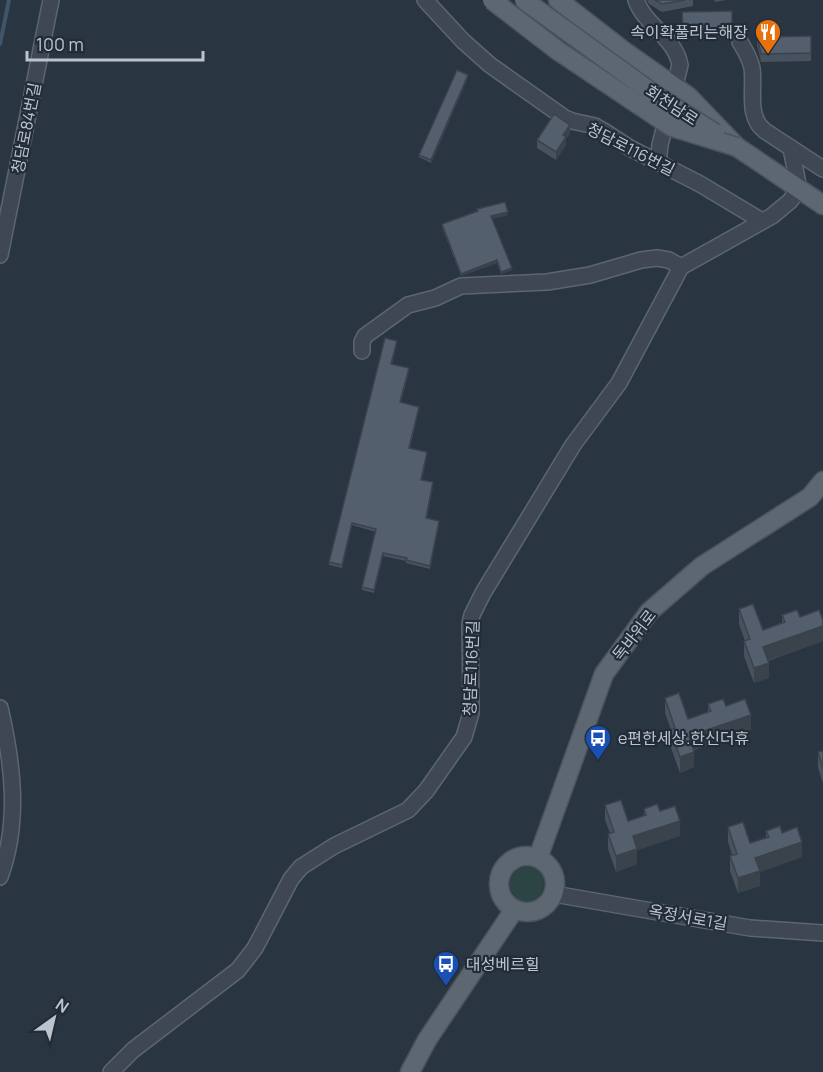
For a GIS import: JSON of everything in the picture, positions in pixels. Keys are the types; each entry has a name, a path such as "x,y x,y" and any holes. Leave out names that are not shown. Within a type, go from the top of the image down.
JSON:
{"main road":[{"path":"492,0 550,45 672,127 737,147"},
{"name":"회천남로","path":"524,0 658,97 823,205"},
{"path":"558,0 624,51 688,96 737,147"},
{"name":"독바위로","path":"538,858 604,674 649,612 702,566 810,497 823,481"},
{"path":"519,857 538,858 545,863 554,877 554,894 542,909 533,912 514,910 501,896 500,877 504,868 519,857"},
{"path":"410,1072 427,1040 514,910"}],"street":[{"name":"청담로84번길","path":"0,255 50,0"},
{"name":"청담로116번길","path":"425,0 462,41 490,65 565,118 595,126 658,164 707,188 762,221"},
{"path":"636,0 644,17 674,48 680,65 660,145 658,164"},
{"path":"740,42 752,69 755,120 760,128 823,170"},
{"path":"362,351 365,336 402,308 461,286 548,282 590,275 641,260 657,258 669,260 681,267 782,208 799,189 791,148"},
{"name":"청담로116번길","path":"111,1072 134,1050 238,970 265,931 296,872 334,846 408,810 426,791 453,754 464,737 471,713 470,624 476,605 573,445 619,383 681,267"},
{"path":"0,708 8,743 13,783 10,836 0,878"},
{"name":"옥정서로1길","path":"554,894 750,928 823,933"}],"green space":[{"path":"527,867 539,872 544,884 539,896 527,901 515,896 510,884 515,872"}],"building":[{"path":"655,0 685,0 662,4"},
{"path":"732,11 732,29 683,30 682,12"},
{"path":"811,36 811,53 761,54 757,37"},
{"path":"457,70 468,75 431,160 419,155"},
{"path":"554,114 570,125 563,135 566,137 556,152 537,140"},
{"path":"505,202 508,212 491,216 512,268 501,272 497,260 461,274 442,224 478,211 477,209"},
{"path":"385,338 397,341 391,364 409,368 400,402 419,407 409,448 427,452 421,480 433,482 426,518 439,521 430,566 383,553 374,590 362,587 376,529 352,523 342,565 329,562"},
{"path":"753,604 763,630 785,622 782,615 797,610 800,617 819,610 823,626 763,647 769,663 754,668 744,641 750,639 739,609"},
{"path":"679,693 688,719 711,711 708,704 723,699 726,706 745,699 751,715 689,736 694,752 680,757 670,730 675,728 665,698"},
{"path":"823,751 823,768 818,752"},
{"path":"621,800 628,821 646,815 644,809 657,804 660,811 675,806 680,821 633,836 637,849 616,856 608,834 614,832 605,805"},
{"path":"743,822 750,843 769,837 766,831 780,826 782,833 797,827 802,842 755,858 760,871 738,878 730,856 737,854 728,827"}],"waterway":[{"path":"0,44 9,0"}],"place":[{"name":"속이확풀리는해장","path":"768,55"},
{"name":"e편한세상.한신더휴","path":"598,761"},
{"name":"대성베르힐","path":"446,987"}]}
